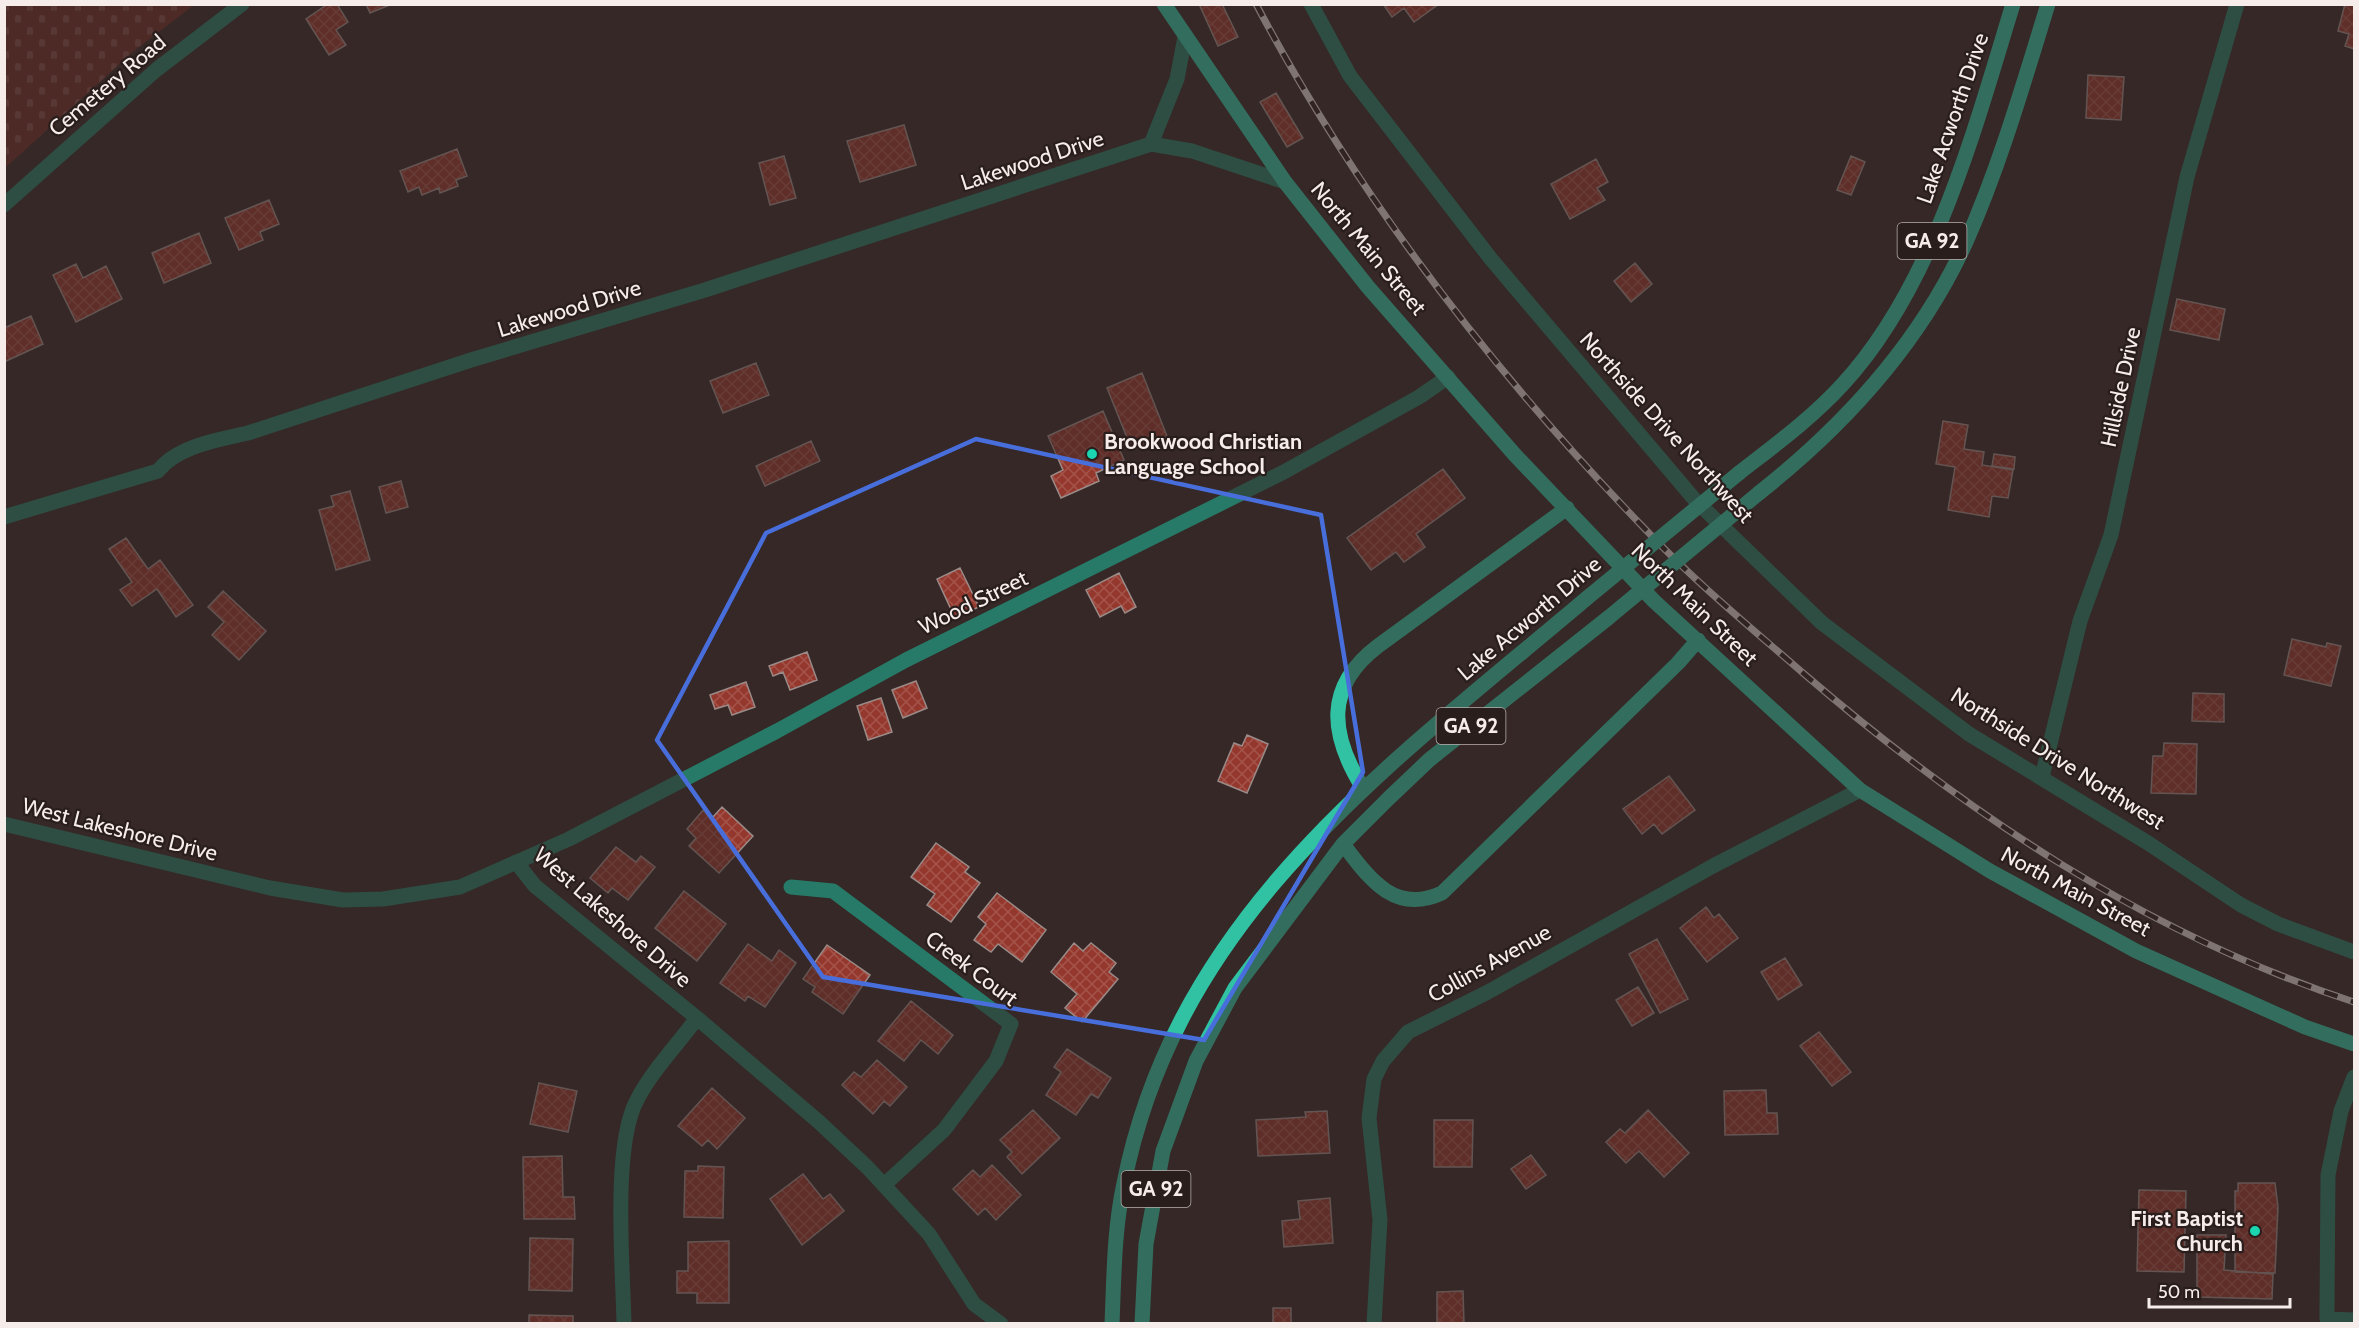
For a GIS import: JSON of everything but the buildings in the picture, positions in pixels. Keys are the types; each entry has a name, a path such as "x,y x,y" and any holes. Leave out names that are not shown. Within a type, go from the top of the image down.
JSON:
{"main road":[{"name":"North Main Street","path":"1164,4 1285,182 1368,287 1515,455 1654,601 1860,790 1990,871 2136,951 2306,1027 2355,1044"},
{"name":"Lake Acworth Drive","path":"1112,1323 1116,1232 1124,1183 1151,1088 1169,1044 1218,957 1249,912 1302,848 1363,788 1587,598 1821,407 1845,383 1881,333 1911,285 1953,189 2013,4"},
{"name":"Lake Acworth Drive","path":"1142,1323 1146,1244 1163,1151 1196,1060 1235,988 1343,844 1429,760 1608,618 1800,460 1872,388 1933,302 1965,244 2007,137 2048,4"},
{"path":"1363,788 1341,740 1337,722 1338,703 1350,674 1358,662 1567,508"},
{"path":"1343,844 1367,875 1397,897 1420,900 1442,893 1678,663 1698,640"}],"street":[{"name":"Cemetery Road","path":"4,205 156,70 242,4"},
{"name":"Northside Drive Northwest","path":"1311,4 1350,76 1491,260 1695,500 1822,623 1969,734 2166,854 2241,905 2278,924 2355,952"},
{"name":"Hillside Drive","path":"2042,777 2080,621 2111,535 2187,177 2237,4"},
{"path":"1151,144 1177,79 1185,38"},
{"name":"Lakewood Drive","path":"4,517 158,471 166,460 212,441 248,433 471,360 705,290 1151,144 1192,151 1285,182"},
{"name":"Wood Street","path":"516,862 569,839 777,731 906,660 1282,473 1419,397 1448,377"},
{"name":"Collins Avenue","path":"1374,1323 1380,1220 1369,1118 1374,1079 1383,1061 1408,1032 1488,992 1713,866 1860,790"},
{"name":"West Lakeshore Drive","path":"4,824 270,888 343,900 383,899 460,887 516,862 535,886 697,1018 819,1122 884,1185 929,1234 974,1304 1001,1323"},
{"name":"Creek Court","path":"791,887 833,891 1011,1024 996,1060 944,1130 884,1185"},
{"path":"624,1323 622,1174 627,1127 637,1100 697,1018"},
{"path":"2355,1077 2341,1110 2328,1175 2327,1318 2355,1320"}],"highlighted area":[{"path":"976,439 1321,515 1363,772 1204,1040 823,977 657,740 766,533"}],"green space":[{"path":"5,4 194,5 134,51 5,168"}],"railway":[{"path":"1256,4 1339,146 1384,214 1432,280 1482,345 1589,470 1702,585 1865,725 1995,821 2062,865 2204,942 2278,974 2354,1002"}],"place":[{"name":"Brookwood Christian Language School","path":"1092,454"},
{"name":"First Baptist Church","path":"2255,1231"}]}
